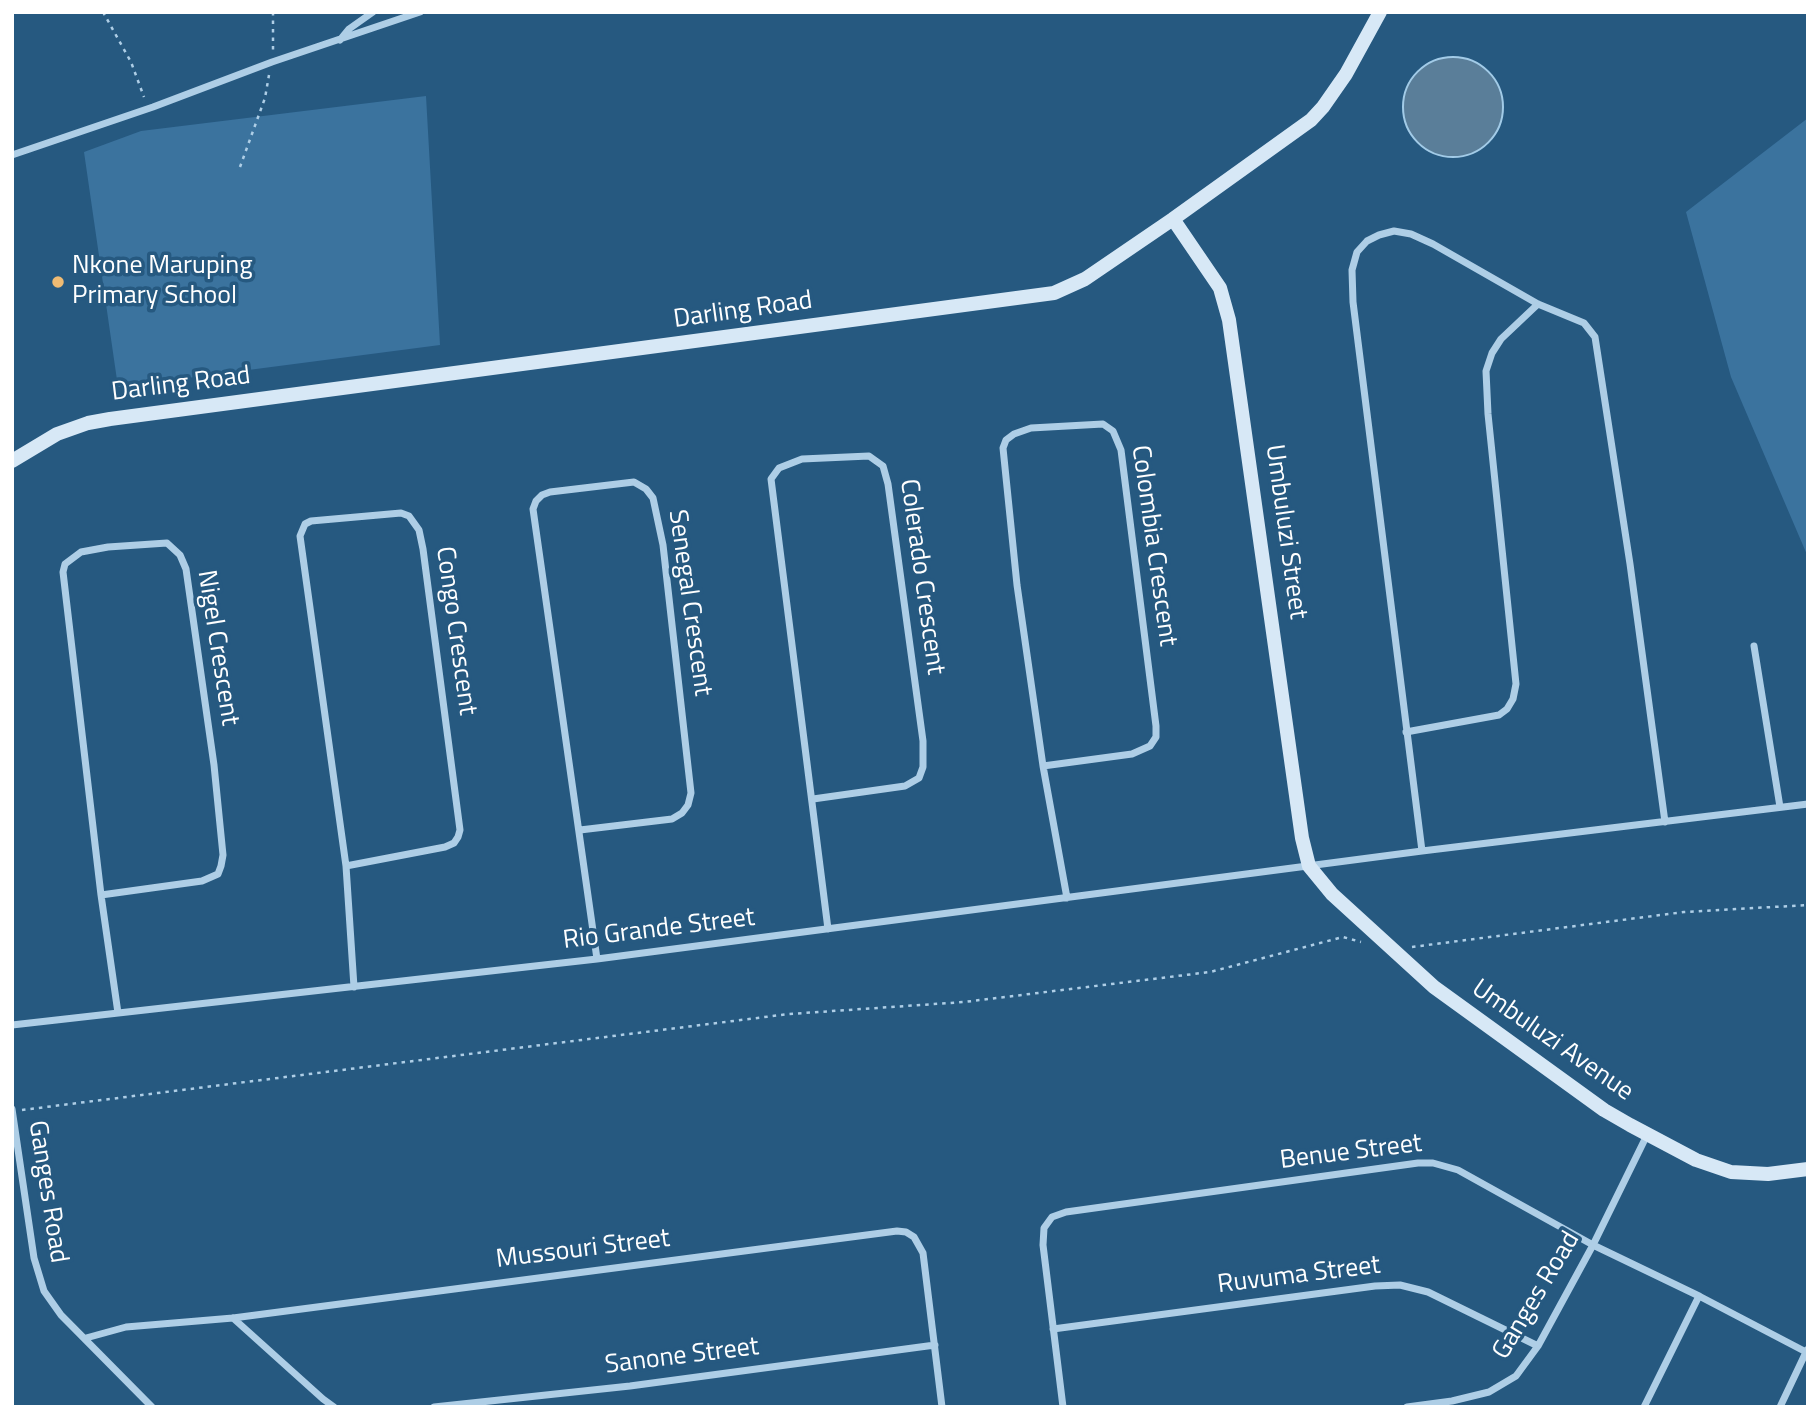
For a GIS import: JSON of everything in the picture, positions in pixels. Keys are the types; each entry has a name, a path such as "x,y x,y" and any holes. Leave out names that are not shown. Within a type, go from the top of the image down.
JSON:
{"street":[{"path":"340,40 349,29 373,12"},
{"path":"12,155 420,12"},
{"name":"Darling Road","path":"12,461 65,431 110,418 1039,297 1066,289 1173,219 1311,120 1346,74 1380,12"},
{"name":"Umbuluzi Street","path":"1173,219 1220,288 1229,320 1302,838 1309,866"},
{"path":"1422,850 1353,302 1352,271 1357,252 1367,241 1394,231 1411,234 1433,244 1538,304 1584,323 1595,337 1665,822"},
{"path":"1406,732 1499,715 1513,699 1516,684 1488,414 1486,371 1492,353 1501,339 1538,304"},
{"name":"Colombia Crescent","path":"1043,766 1132,754 1150,746 1156,737 1121,450 1114,431 1103,424 1031,428 1014,434 1006,440 1003,448 1017,585 1043,766 1067,898"},
{"name":"Colerado Crescent","path":"813,799 905,786 919,778 923,767 923,741 888,484 883,466 869,456 802,459 779,468 771,479 828,929"},
{"name":"Senegal Crescent","path":"579,830 673,819 688,805 691,793 663,545 653,498 646,489 634,482 550,492 542,495 533,509 597,959"},
{"name":"Congo Crescent","path":"346,866 445,847 454,843 460,830 423,549 419,530 409,516 401,513 311,521 304,524 300,536 346,866 354,987"},
{"name":"Nigel Crescent","path":"101,895 210,878 218,874 223,855 214,765 186,569 180,555 167,543 80,552 65,564 63,572 101,895 118,1013"},
{"path":"1754,646 1780,807"},
{"name":"Rio Grande Street","path":"12,1025 597,959 1422,850 1808,804"},
{"name":"Umbuluzi Avenue","path":"1309,866 1332,894 1434,987 1604,1110 1696,1160 1731,1171 1768,1174 1808,1169"},
{"name":"Ganges Road","path":"12,1110 38,1275 51,1303 152,1407"},
{"name":"Ganges Road","path":"1407,1407 1452,1401 1489,1392 1516,1376 1538,1346 1593,1245 1647,1135"},
{"name":"Benue Street","path":"1063,1407 1043,1236 1044,1228 1052,1217 1066,1212 1433,1163 1458,1170 1593,1245 1807,1352"},
{"name":"Mussouri Street","path":"86,1339 112,1329 126,1327 233,1318 897,1231 914,1237 923,1253 942,1407"},
{"name":"Ruvuma Street","path":"1053,1329 1375,1286 1401,1285 1428,1292 1538,1346"},
{"path":"1644,1407 1699,1296"},
{"path":"233,1318 334,1407"},
{"name":"Sanone Street","path":"434,1407 631,1385 935,1345"},
{"path":"1780,1407 1807,1352"}],"path":[{"path":"103,12 131,62 148,109"},
{"path":"240,167 265,98 272,62 273,12"},
{"path":"1391,949 1684,912 1808,905"},
{"path":"12,1110 789,1014 964,1002 1210,972 1343,937 1367,943"}],"shaded area":[{"path":"1453,57 1472,60 1489,71 1500,88 1503,107 1500,126 1489,143 1472,154 1453,157 1434,154 1417,143 1406,126 1403,107 1406,88 1417,71 1434,60"},
{"path":"426,96 440,345 118,387 84,152 141,131"},
{"path":"1808,118 1808,557 1731,377 1686,212"}],"place":[{"name":"Nkone Maruping Primary School","path":"58,282"}]}
